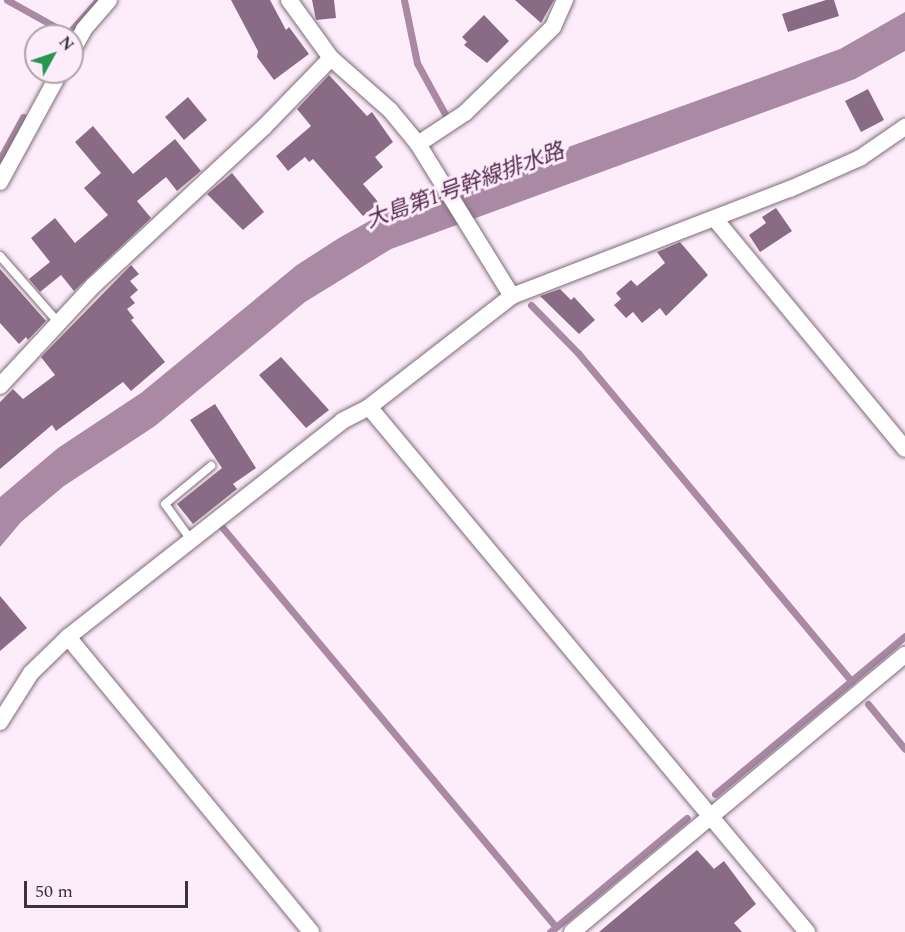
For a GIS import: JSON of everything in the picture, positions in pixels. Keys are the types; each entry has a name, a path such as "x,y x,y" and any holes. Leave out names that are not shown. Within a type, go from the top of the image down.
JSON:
{"street":[{"path":"84,29 110,0"},
{"path":"289,0 331,58 390,110 418,144 446,184 512,296"},
{"path":"418,144 465,113 553,27 565,0"},
{"path":"0,386 58,322 264,127 331,58"},
{"path":"0,182 53,84"},
{"path":"0,722 31,673 68,637 342,421 369,407 512,296 715,219 860,158 905,127"},
{"path":"715,219 905,449"},
{"path":"369,407 807,932"},
{"path":"68,637 311,932"},
{"path":"572,932 905,656"}],"lane":[{"path":"0,256 58,322"},
{"path":"190,540 165,504 211,466"}],"water":[{"name":"大島第1号幹線排水路","path":"905,12 905,51 855,79 391,249 305,302 155,426 64,486 21,522 0,547 0,497 58,448 141,393 297,265 339,238 380,215 840,49"}],"building":[{"path":"231,0 270,0 286,30 289,27 309,54 274,80 257,57 258,51"},
{"path":"312,0 334,0 336,18 316,20"},
{"path":"515,0 554,0 541,23"},
{"path":"826,0 834,0 839,16 788,32 782,14"},
{"path":"484,15 509,41 487,63 464,45 467,42 462,37"},
{"path":"329,75 367,116 372,112 393,142 375,157 383,167 363,184 379,203 363,216 313,159 309,162 305,157 288,171 276,156 311,126 297,109"},
{"path":"868,89 884,120 861,132 845,101"},
{"path":"188,97 207,120 184,140 165,117"},
{"path":"93,126 133,174 175,139 201,171 177,191 166,177 137,201 151,218 74,291 61,275 40,292 29,279 50,262 31,238 55,218 75,243 108,215 84,188 101,173 75,142"},
{"path":"232,173 264,212 243,230 207,194"},
{"path":"776,208 792,231 760,252 749,235 766,223 762,217"},
{"path":"680,242 708,275 666,316 660,308 642,323 633,312 626,318 614,305 621,299 616,293 631,280 637,286 665,263 657,252"},
{"path":"131,265 139,274 130,281 138,290 130,297 135,303 127,309 134,318 131,320 165,362 131,391 123,382 56,431 52,425 0,469 0,402 13,389 23,399 55,375 41,357"},
{"path":"0,269 46,321 28,340 26,337 19,344 0,323"},
{"path":"560,289 571,300 574,297 595,320 579,334 540,296"},
{"path":"281,357 329,410 306,428 259,375"},
{"path":"215,404 256,468 233,484 237,489 193,524 177,504 222,468 190,420"},
{"path":"0,596 27,628 0,651"},
{"path":"697,850 714,869 724,861 756,904 734,923 742,932 599,932"}],"waterway":[{"path":"7,0 68,34 98,0"},
{"path":"404,0 417,63 445,114"},
{"path":"0,159 23,117"},
{"path":"531,305 578,353 851,681 905,636"},
{"path":"222,527 556,927"},
{"path":"715,794 851,681"},
{"path":"868,704 905,749"},
{"path":"550,932 687,818"}]}
